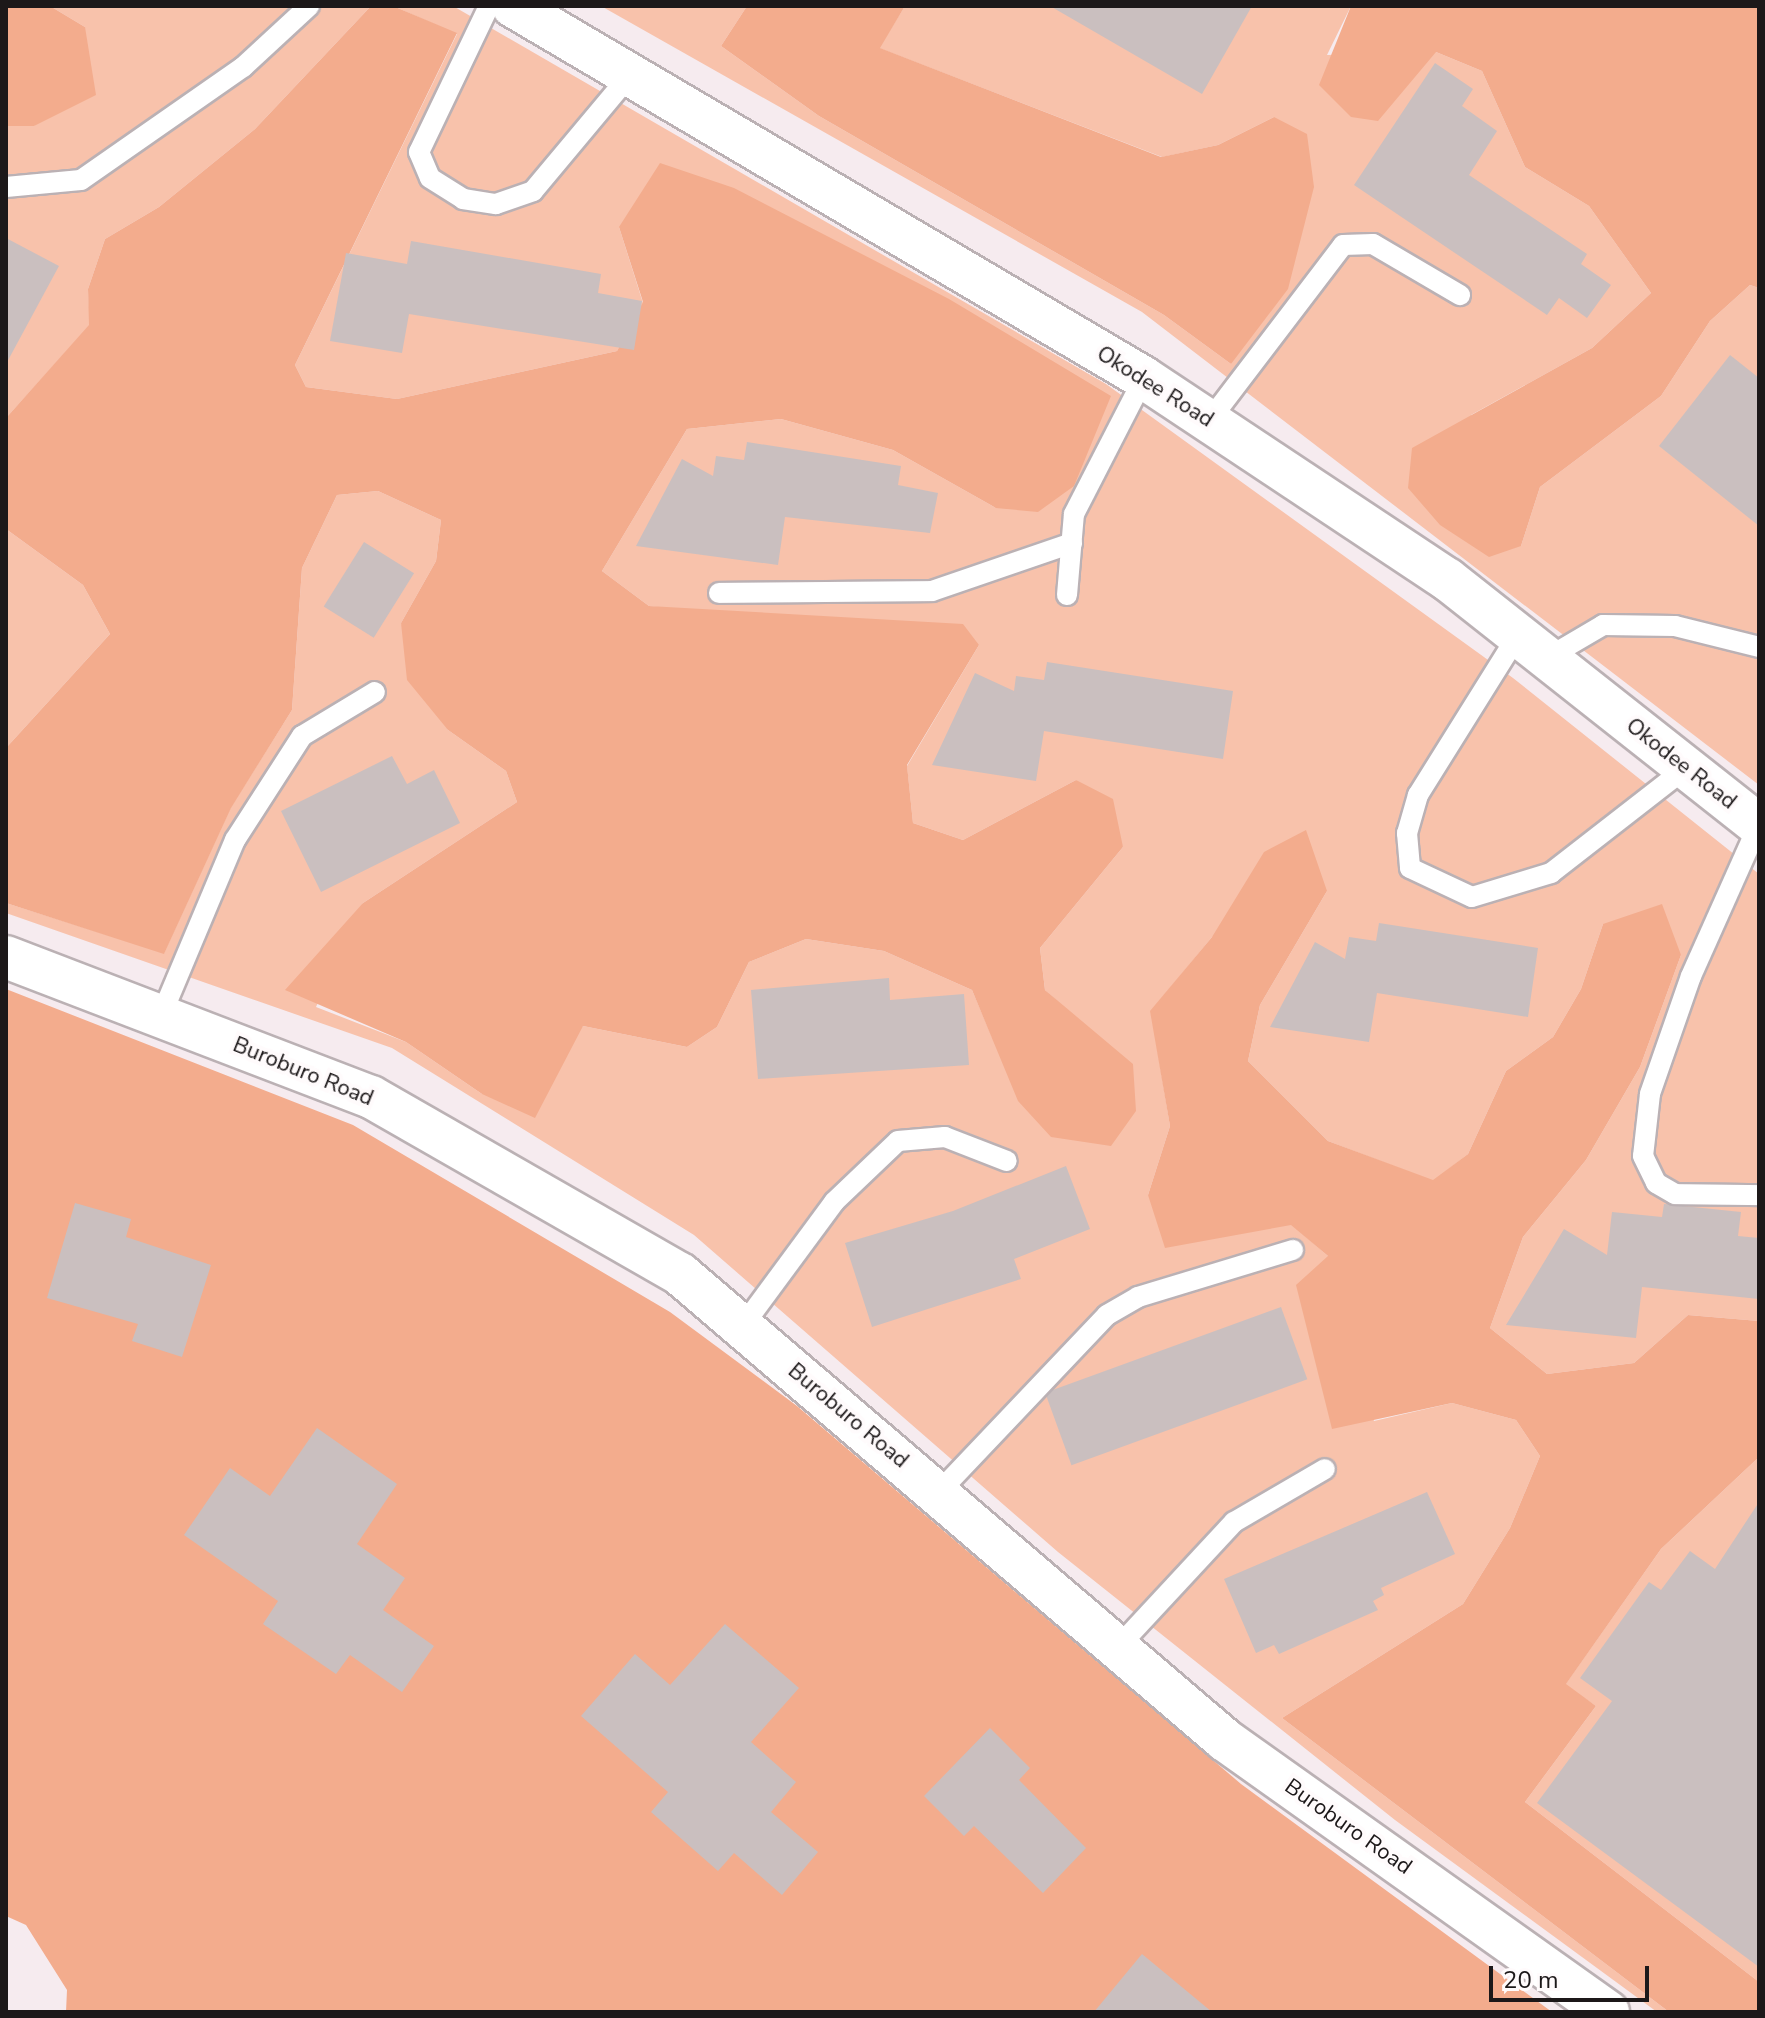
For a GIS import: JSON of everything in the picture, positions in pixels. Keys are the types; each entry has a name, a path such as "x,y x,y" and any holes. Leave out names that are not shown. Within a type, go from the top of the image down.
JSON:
{"street":[{"name":"Okodee Road","path":"513,6 1144,378 1447,579 1759,825"},
{"name":"Buroburo Road","path":"6,957 371,1097 680,1274 1225,1740 1608,2012"}],"lane":[{"path":"6,187 81,180 243,67 309,6"},
{"path":"489,6 419,152 430,178 463,199 496,204 533,191 630,75"},
{"path":"1209,421 1343,245 1373,244 1460,295"},
{"path":"1067,595 1074,514 1144,378"},
{"path":"719,593 932,591 1072,543"},
{"path":"1686,768 1551,873 1472,897 1434,885 1410,868 1407,833 1418,795 1532,646 1603,625 1675,626 1759,647"},
{"path":"161,1016 235,840 302,736 375,692"},
{"path":"1759,825 1686,990 1650,1094 1643,1156 1656,1183 1675,1194 1759,1195"},
{"path":"742,1327 834,1202 898,1141 945,1137 1007,1161"},
{"path":"938,1493 1107,1315 1138,1297 1293,1250"},
{"path":"1117,1648 1234,1522 1325,1469"}],"shaded area":[{"path":"6,6 50,6 85,27 96,95 34,126 6,126"},
{"path":"50,6 371,6 255,129 159,207 105,239 88,289 90,325 6,418 6,126 34,126 85,27"},
{"path":"371,6 393,6 457,33 295,365 306,387 397,399 617,351 643,302 619,227 660,163 734,188 949,299 1111,396 1074,486 1038,512 996,508 893,450 781,419 687,429 602,571 649,606 963,624 979,645 907,765 913,823 963,840 1076,780 1113,799 1123,847 1040,948 1045,990 1133,1064 1136,1111 1111,1146 1051,1137 1018,1101 972,990 884,951 806,939 749,962 717,1027 687,1047 583,1026 535,1118 482,1094 406,1042 285,990 363,903 517,802 506,771 448,730 407,680 401,623 436,561 441,520 378,491 337,495 302,568 292,710 231,808 164,954 6,903 6,748 110,634 83,585 6,529 6,418 89,325 88,289 105,239 159,207 255,129"},
{"path":"393,6 453,6 1106,384 1513,678 1759,874 1759,1321 1688,1315 1634,1363 1547,1374 1490,1328 1523,1237 1586,1160 1640,1067 1681,955 1603,924 1581,989 1553,1037 1506,1071 1468,1154 1433,1181 1328,1141 1248,1061 1260,1005 1327,891 1212,937 1151,1011 1170,1126 1148,1195 1242,1232 1291,1224 1328,1256 1374,1421 1452,1403 1516,1420 1540,1456 1510,1528 1463,1604 1282,1718 1669,2012 1657,2012 1395,1820 1058,1552 694,1235 392,1048 6,913 6,903 164,953 231,807 292,710 302,568 337,495 378,491 441,520 436,561 401,623 448,730 506,771 517,802 363,903 316,1007 406,1042 482,1094 583,1026 687,1047 717,1027 749,962 806,939 884,951 972,990 992,1037 1083,1024 1045,990 1040,948 1123,847 1076,780 963,840 913,823 907,766 979,645 649,606 602,571 687,429 781,419 893,450 996,508 619,227 643,303 617,351 397,399 306,387 295,365 457,34"},
{"path":"601,6 747,6 721,46 819,116 1164,315 1231,364 1274,117 1218,145 1162,157 879,48 905,6 1351,6 1327,55 1436,52 1482,71 1525,167 1589,206 1651,293 1592,348 1471,415 1521,546 1540,487 1661,396 1710,321 1750,285 1759,288 1759,785 1142,312"},
{"path":"747,6 905,6 880,48 1161,157 1218,145 1274,117 1307,134 1314,187 1288,289 1231,364 1164,315 819,116 721,46"},
{"path":"1351,6 1759,6 1759,288 1750,285 1710,321 1661,396 1540,487 1521,546 1489,557 1440,525 1408,488 1412,448 1592,348 1651,293 1589,206 1525,167 1482,71 1436,52 1378,121 1351,117 1319,85"},
{"path":"6,529 83,585 110,634 6,748"},
{"path":"1306,830 1327,891 1260,1005 1248,1061 1328,1141 1433,1180 1468,1154 1506,1071 1553,1037 1581,989 1603,924 1662,904 1681,955 1640,1067 1586,1160 1523,1237 1490,1328 1547,1374 1634,1363 1688,1315 1759,1321 1759,1457 1661,1549 1566,1684 1596,1706 1525,1802 1759,1982 1759,2012 1669,2012 1282,1718 1463,1604 1510,1528 1540,1456 1516,1420 1452,1403 1332,1429 1296,1285 1328,1256 1291,1225 1165,1248 1148,1195 1170,1126 1150,1011 1212,937 1264,852"},
{"path":"6,989 353,1125 670,1312 797,1406 1241,1784 1552,2012 66,2012 67,1990 26,1925 6,1916"},
{"path":"1759,1457 1759,1982 1525,1802 1596,1706 1565,1685 1661,1549"}],"building":[{"path":"1050,6 1252,6 1202,94"},
{"path":"1435,63 1473,89 1462,106 1497,131 1469,175 1587,254 1581,264 1611,285 1587,318 1559,298 1547,315 1354,185"},
{"path":"6,238 59,266 6,364"},
{"path":"411,241 601,274 598,293 642,301 634,350 409,314 402,353 330,341 346,253 407,264"},
{"path":"1730,355 1759,378 1759,526 1659,446"},
{"path":"747,442 901,466 898,485 938,493 930,533 785,517 778,565 636,546 682,459 713,476 716,456 744,460"},
{"path":"364,542 414,573 374,638 324,606"},
{"path":"1047,662 1233,691 1223,759 1044,731 1036,781 932,765 975,673 1014,691 1016,676 1044,680"},
{"path":"392,756 407,784 434,770 460,823 321,892 281,811"},
{"path":"1379,923 1538,948 1528,1017 1377,993 1369,1042 1270,1027 1315,942 1345,959 1349,937 1376,941"},
{"path":"889,978 890,1000 964,994 969,1065 758,1079 751,990"},
{"path":"1066,1166 1090,1229 1014,1259 1021,1279 872,1327 845,1243 953,1211"},
{"path":"75,1203 131,1219 126,1237 211,1265 182,1357 132,1341 138,1324 47,1298"},
{"path":"1664,1204 1741,1212 1738,1236 1759,1238 1759,1299 1642,1287 1636,1338 1506,1325 1564,1229 1607,1255 1612,1212 1662,1217"},
{"path":"1281,1307 1307,1379 1071,1465 1045,1393"},
{"path":"317,1428 397,1484 357,1544 405,1578 383,1610 434,1646 402,1692 350,1655 336,1674 263,1624 278,1601 184,1535 230,1468 270,1496"},
{"path":"1427,1492 1455,1554 1381,1588 1384,1595 1373,1601 1378,1610 1279,1654 1274,1645 1256,1653 1224,1579"},
{"path":"1759,1502 1759,1967 1537,1803 1612,1701 1580,1678 1649,1582 1661,1590 1690,1551 1715,1569"},
{"path":"725,1624 799,1688 751,1742 796,1782 771,1812 818,1852 782,1895 734,1853 718,1871 651,1812 668,1792 581,1716 635,1654 670,1685"},
{"path":"990,1728 1030,1768 1019,1780 1086,1848 1043,1893 974,1826 964,1836 924,1796"},
{"path":"1142,1954 1212,2012 1094,2012"}]}
